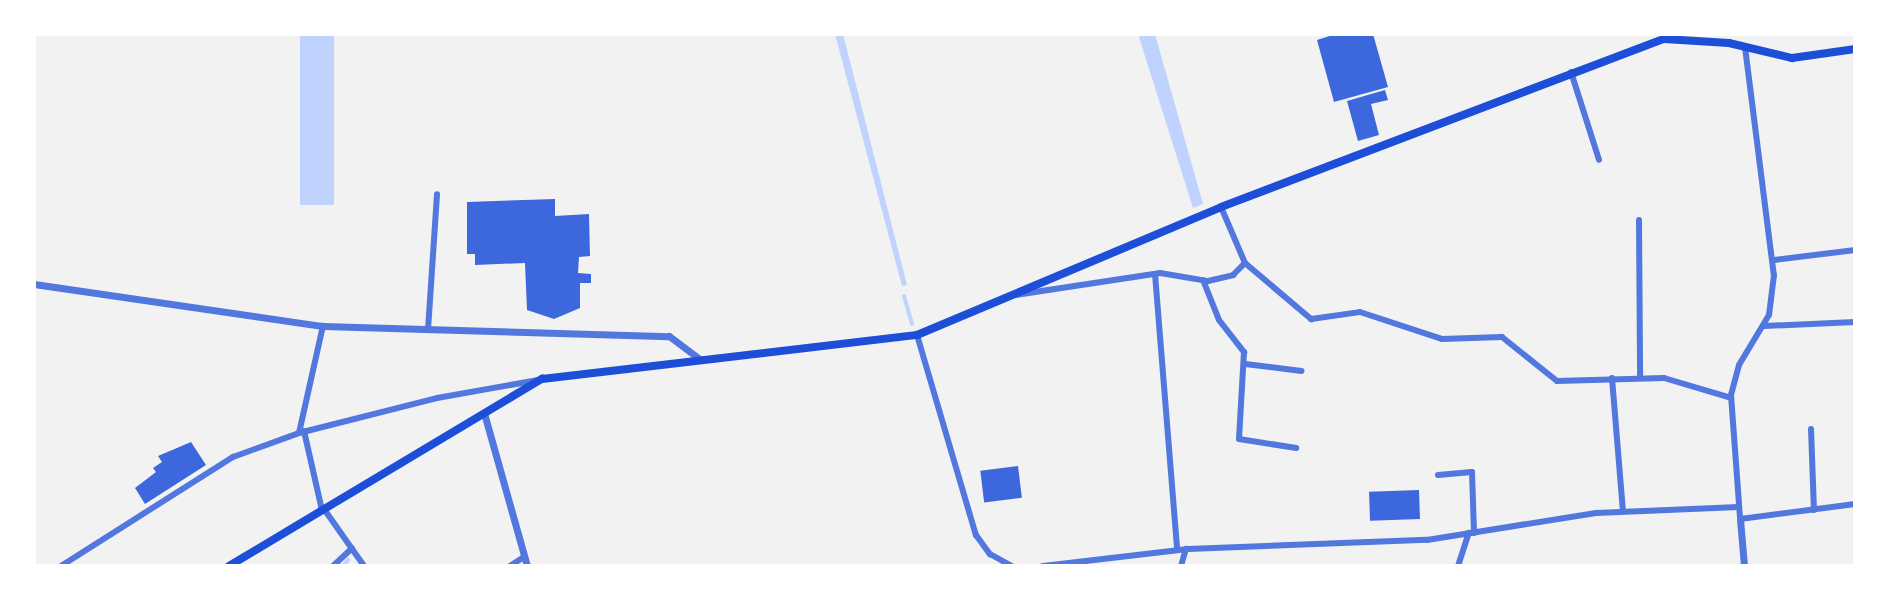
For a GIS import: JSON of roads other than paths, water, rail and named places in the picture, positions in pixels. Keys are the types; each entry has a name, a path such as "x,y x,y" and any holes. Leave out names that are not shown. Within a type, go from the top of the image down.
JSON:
{"main road":[{"path":"229,566 542,379 877,344 917,335 1221,207 1664,39 1694,36 1792,58 1855,49"}],"street":[{"path":"1744,566 1731,398 1739,365 1764,326 1772,303 1774,260 1745,47"},
{"path":"1571,72 1599,160"},
{"path":"428,332 437,194"},
{"path":"1221,207 1245,263 1311,319 1360,312 1442,339 1502,337 1557,381 1640,377 1681,380 1731,398"},
{"path":"1639,220 1640,377"},
{"path":"1774,260 1855,250"},
{"path":"1012,295 1155,274 1203,280 1233,275 1245,263"},
{"path":"1077,267 1084,283"},
{"path":"1155,274 1177,550"},
{"path":"1203,280 1219,320 1242,347 1245,364 1239,439 1296,448"},
{"path":"34,284 323,326 428,332 669,336 701,360"},
{"path":"1764,326 1855,322"},
{"path":"323,326 301,432 323,510 364,566"},
{"path":"917,335 948,426 976,535 990,554 1012,566"},
{"path":"1245,364 1302,371"},
{"path":"1612,378 1623,511"},
{"path":"61,566 233,457 301,432 437,398 542,379"},
{"path":"484,413 527,566"},
{"path":"1811,429 1814,510"},
{"path":"1438,475 1472,472 1471,533 1458,566"},
{"path":"1740,519 1855,504"},
{"path":"1043,566 1186,549 1427,540 1623,511 1739,507"},
{"path":"333,566 352,548"},
{"path":"1181,566 1186,549"},
{"path":"510,566 524,557"}],"water":[{"path":"300,34 334,34 334,205 300,205"},
{"path":"835,34 843,34 907,285 902,286"},
{"path":"1138,34 1155,34 1203,204 1193,208"}],"waterway":[{"path":"904,296 912,324"},
{"path":"343,566 348,560"}]}
